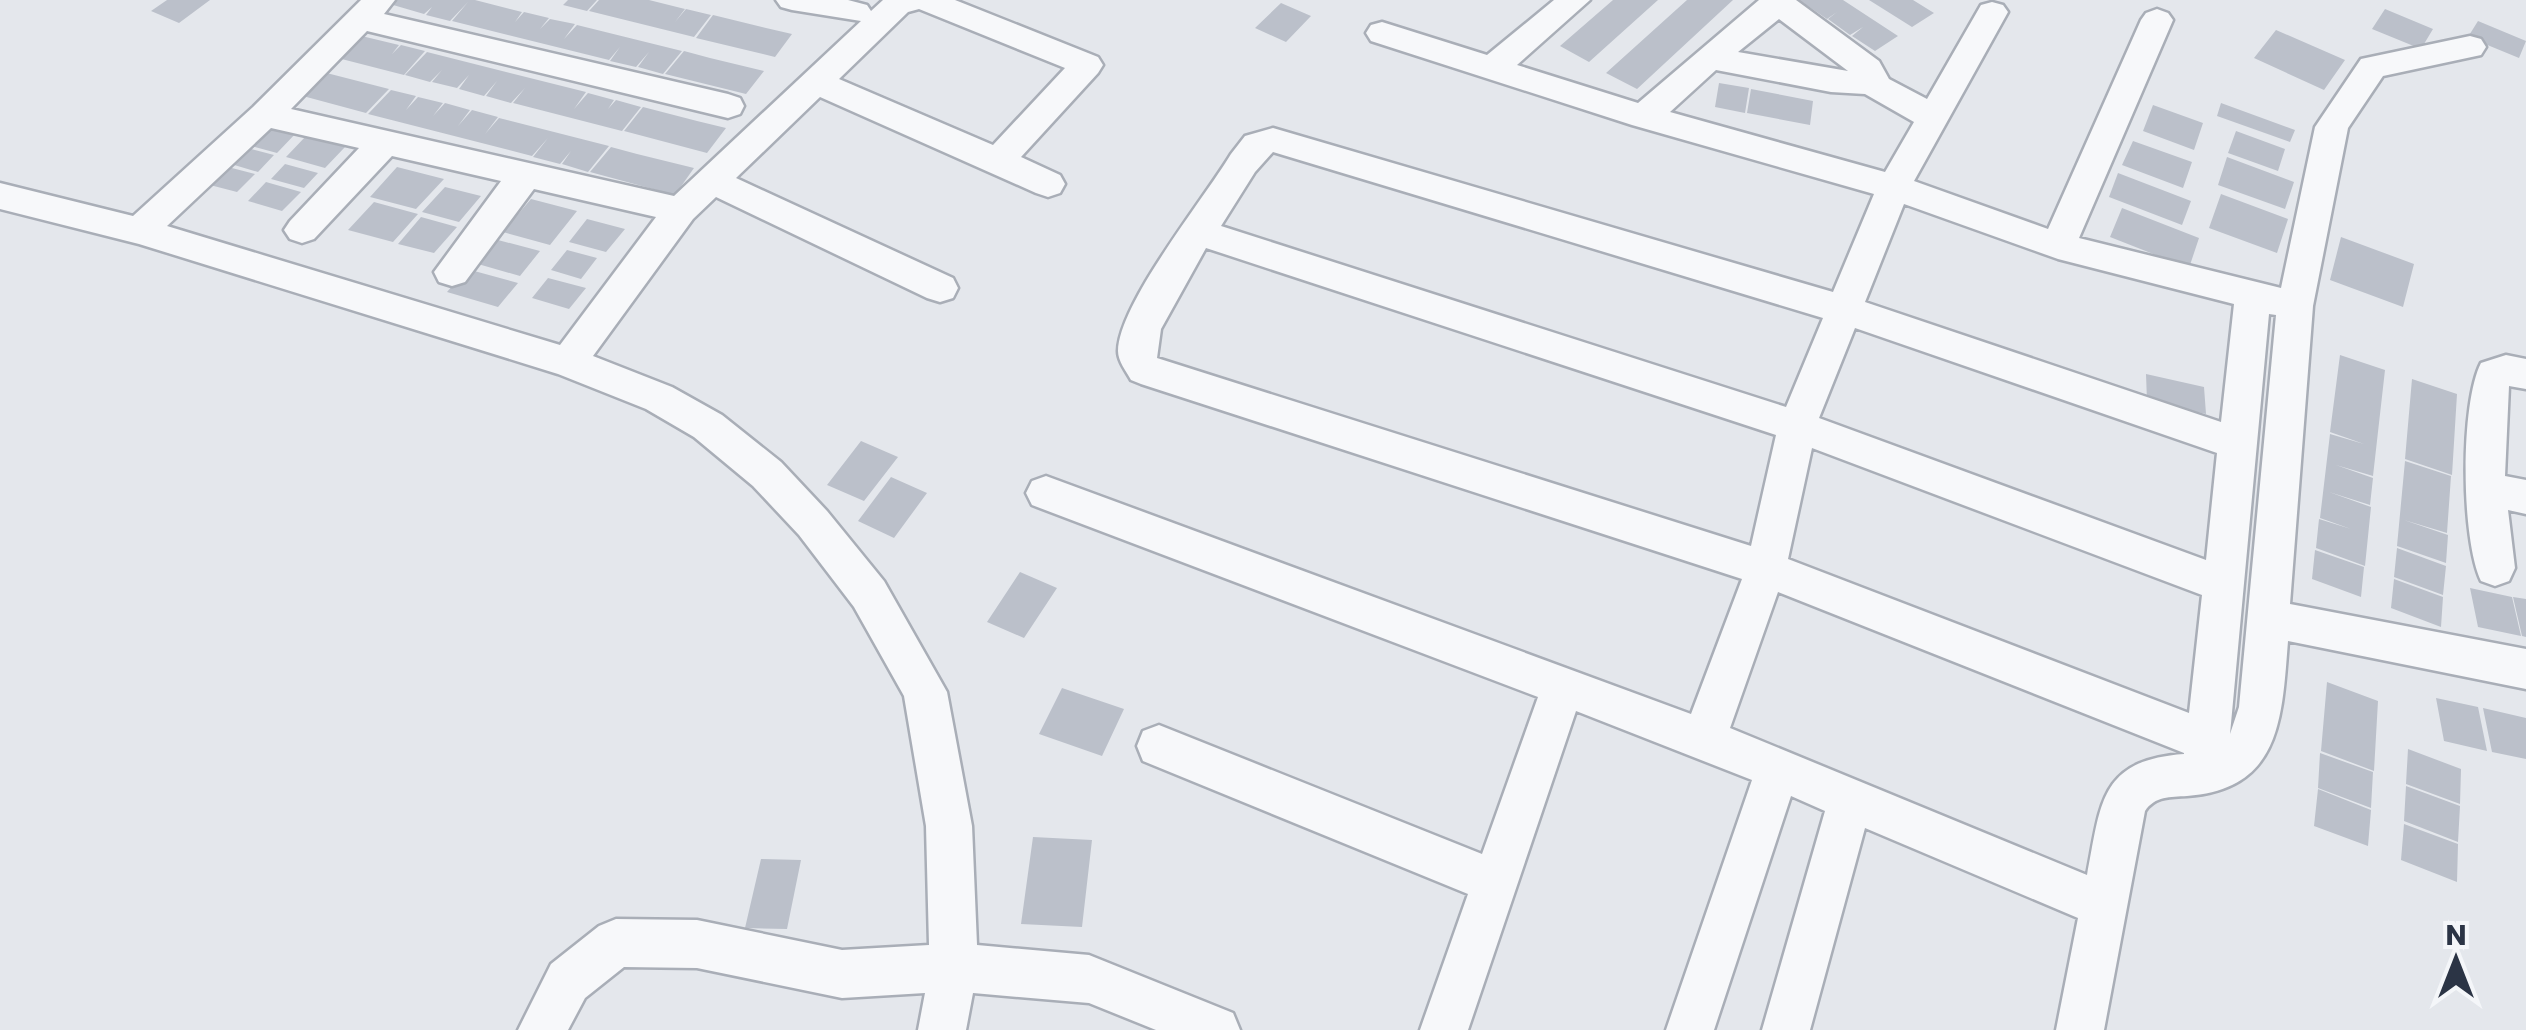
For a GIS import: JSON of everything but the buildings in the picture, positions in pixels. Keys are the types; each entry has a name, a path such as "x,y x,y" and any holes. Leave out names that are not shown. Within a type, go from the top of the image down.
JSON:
{"street":[{"path":"792,0 856,12"},
{"path":"568,362 681,210 897,5 914,0"},
{"path":"926,0 1087,65 998,161"},
{"path":"1491,69 1574,0"},
{"path":"1644,117 1777,2 1868,69 1874,76 1871,84"},
{"path":"1704,739 1766,569 1797,426 1894,187 1985,4"},
{"path":"139,231 370,9 728,106"},
{"path":"2058,246 2157,20"},
{"path":"1382,34 1644,117 1894,187 2058,246 2295,306"},
{"path":"2236,443 1845,310 1274,140 1251,152 1167,284 1138,342 1136,354 1144,369 1766,569 2206,757 2225,769 2244,752 2262,707 2295,306 2332,127 2372,67 2470,47"},
{"path":"1710,58 1830,81 1871,84 1932,117"},
{"path":"815,82 1048,184"},
{"path":"265,114 681,210"},
{"path":"302,230 383,144"},
{"path":"452,272 526,174"},
{"path":"710,180 940,288"},
{"path":"0,196 139,231 568,362 659,398 708,426 768,474 869,594 925,692 949,826 954,967 942,1030"},
{"path":"1200,233 1797,426 2222,584"},
{"path":"2206,757 2252,295"},
{"path":"2495,568 2486,489 2494,374 2506,370 2526,374"},
{"path":"2486,489 2526,497"},
{"path":"1046,493 1704,739 2104,906"},
{"path":"2269,620 2526,669"},
{"path":"1444,1030 1563,686"},
{"path":"1159,746 1495,882"},
{"path":"2080,1030 2124,803 2131,788 2146,779 2206,757"},
{"path":"1690,1030 1778,769"},
{"path":"1786,1030 1850,802"},
{"path":"542,1030 568,981 616,943 697,944 842,974 954,967 1088,979 1216,1030"}]}
